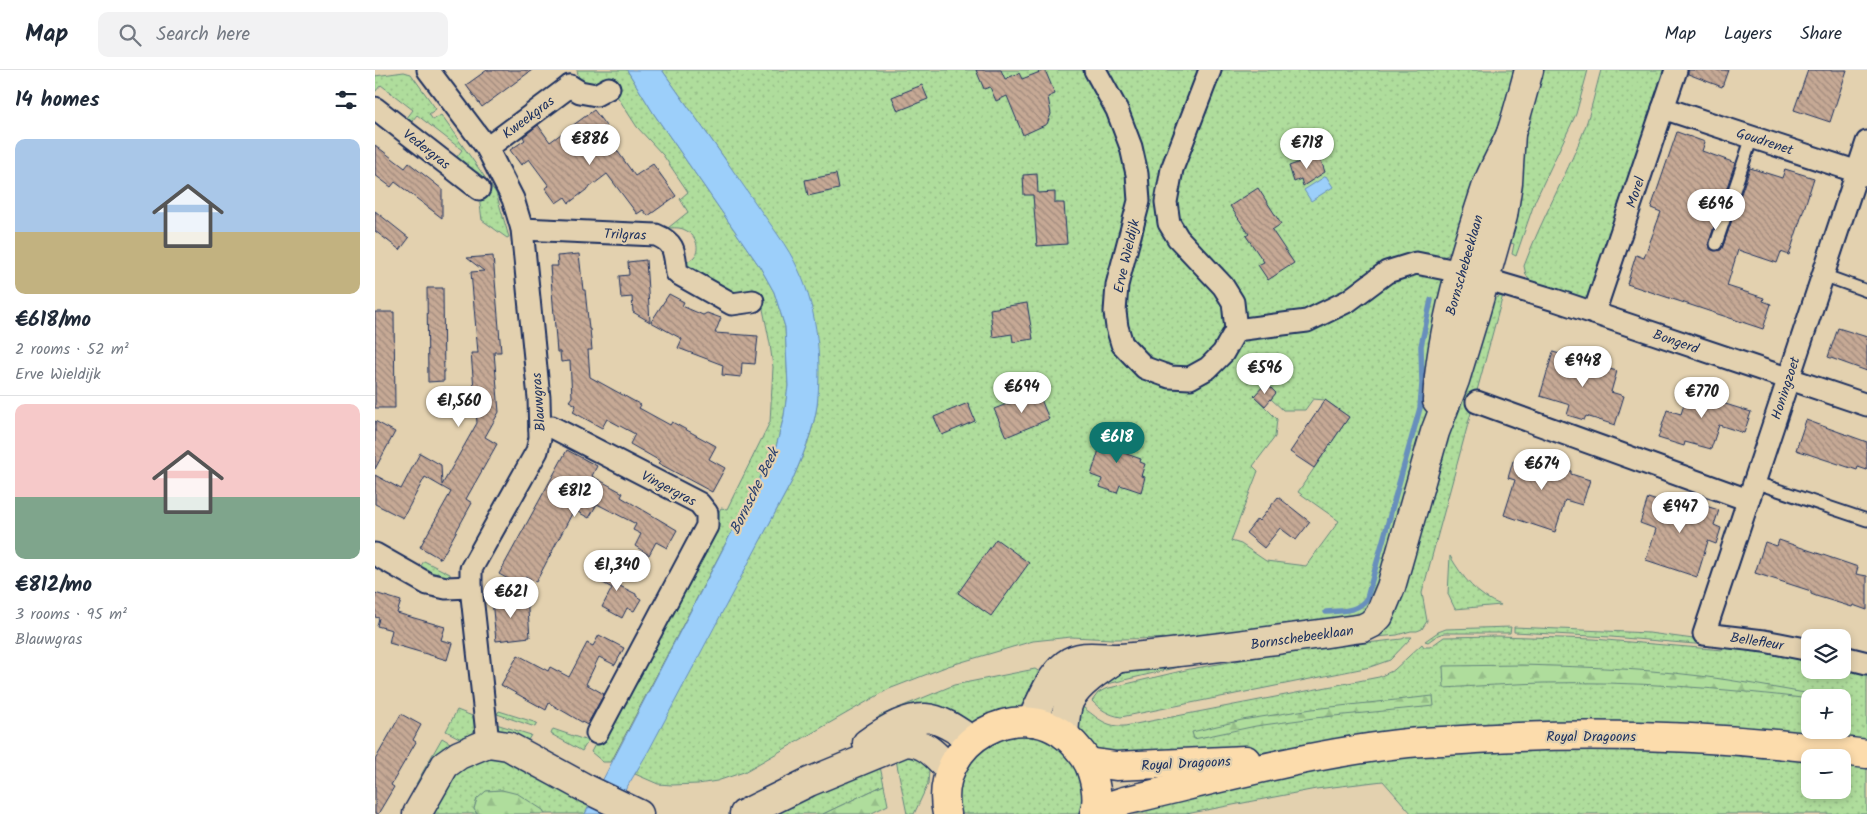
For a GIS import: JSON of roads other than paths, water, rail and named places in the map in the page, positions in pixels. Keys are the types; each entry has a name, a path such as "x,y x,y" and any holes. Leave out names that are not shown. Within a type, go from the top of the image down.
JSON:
{"main road":[{"path":"944,812 950,770 955,760 971,740 995,726 1008,723 1031,722 1053,729 1064,735 1083,754 1096,784 1095,812"},
{"name":"Royal Dragoons","path":"1095,812 1124,801 1315,757 1408,743 1513,737 1605,735 1697,737 1804,746 1867,754"},
{"name":"Royal Dragoons","path":"1088,762 1116,766 1315,757"}],"street":[{"name":"Blauwgras","path":"428,70 487,148 513,199 522,229 539,398 540,438 537,451 471,569 471,587 487,743"},
{"name":"Erve Wieldijk","path":"1095,70 1117,110 1131,147 1137,174 1139,201 1117,285 1115,312 1122,344 1145,368 1170,377 1190,378 1208,368 1223,353 1235,330"},
{"path":"1210,70 1172,169 1165,202 1169,223 1178,238 1223,286 1233,302 1235,330 1307,321 1348,301 1387,272 1416,263 1473,275"},
{"name":"Bornschebeeklaan","path":"1031,722 1056,674 1067,664 1090,657 1118,658 1235,646 1363,628 1371,624 1379,616 1391,587 1435,432 1455,380 1473,275 1503,216 1508,183 1511,133 1529,70"},
{"name":"Morel","path":"1594,313 1677,70"},
{"name":"Kweekgras","path":"487,148 569,78 581,92 596,95 609,88"},
{"name":"Vedergras","path":"375,108 479,189"},
{"name":"Goudrenet","path":"1663,108 1862,173"},
{"name":"Honingzoet","path":"1704,634 1823,275 1862,173 1867,142"},
{"name":"Erve Wieldijk","path":"1139,201 1165,202"},
{"name":"Trilgras","path":"522,229 656,235 667,239 673,249 677,273 732,304 753,301"},
{"name":"Bongerd","path":"1473,275 1594,313 1867,405"},
{"path":"1477,402 1751,491"},
{"name":"Vingergras","path":"540,429 552,427 699,503 707,513 707,526 597,733"},
{"path":"375,554 428,584 446,588 471,587"},
{"name":"Bellefleur","path":"1704,634 1764,641 1801,648"},
{"name":"Bornschebeeklaan","path":"1064,735 1068,706 1074,694 1095,674 1118,658"},
{"path":"1851,659 1867,663"},
{"path":"809,782 880,734 915,719 931,719 954,728 971,740"},
{"path":"744,814 809,782 906,742 916,742 927,748 950,770"},
{"path":"417,814 445,765 459,755 487,743 508,746 587,789 635,812"}],"lane":[{"path":"1717,244 1752,137"},
{"path":"1823,275 1867,290"},
{"path":"1751,491 1867,520"}],"water":[{"name":"Bornsche Beek","path":"627,70 662,70 778,235 799,271 811,303 817,337 819,372 817,406 813,425 792,481 648,752 624,792 614,814 585,814 776,447 784,416 788,386 785,327 774,292 760,267 654,114"},
{"path":"1326,176 1333,187 1311,201 1304,190"}],"waterway":[{"path":"1326,612 1354,608 1363,603 1367,598 1420,408 1422,384 1421,346 1431,300"}]}
